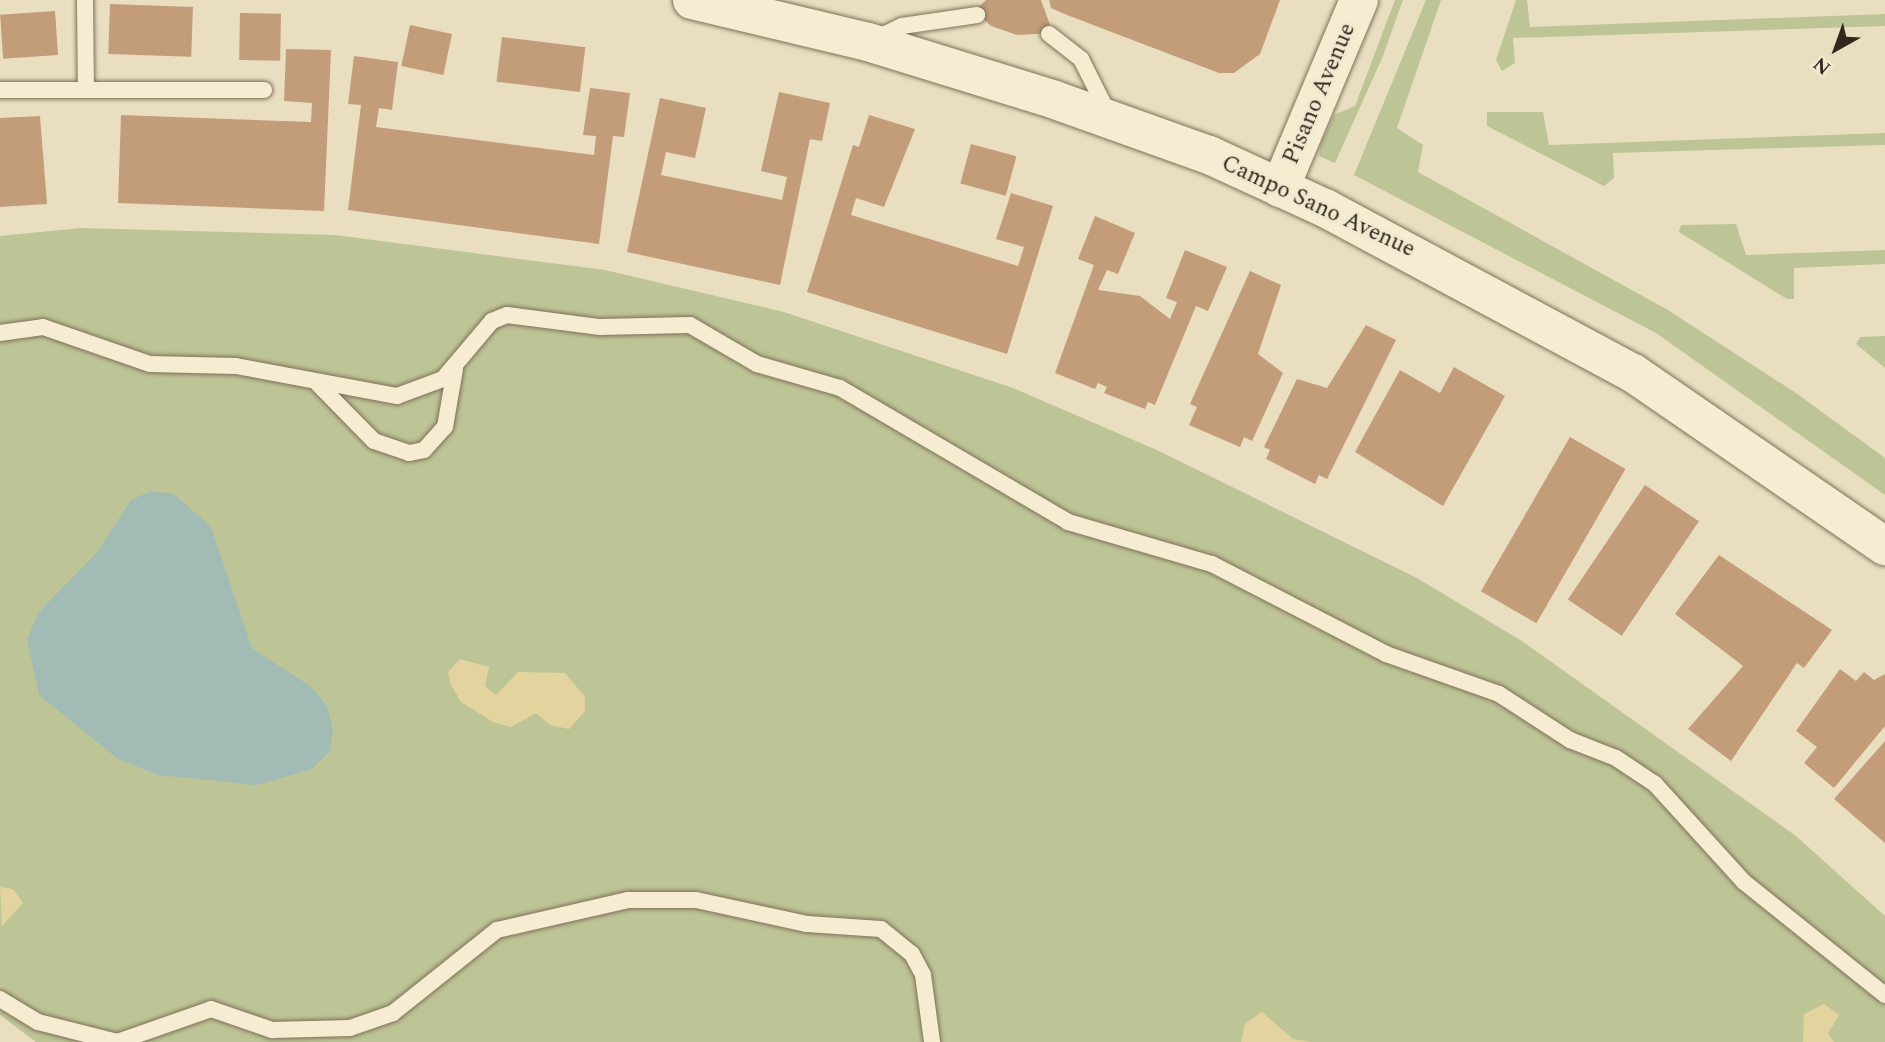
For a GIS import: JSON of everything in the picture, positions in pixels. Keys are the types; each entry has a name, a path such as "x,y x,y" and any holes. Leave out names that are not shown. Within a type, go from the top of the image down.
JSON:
{"street":[{"name":"Pisano Avenue","path":"1280,188 1359,0"},
{"name":"Campo Sano Avenue","path":"697,1 868,42 1110,119 1280,188 1397,243 1633,373 1885,546"}],"lane":[{"path":"85,0 86,90"},
{"path":"868,42 902,26 977,15"},
{"path":"1049,34 1081,59 1110,119"},
{"path":"0,90 264,90"},
{"path":"0,333 43,327 129,360 236,366 318,384 397,396 431,386 455,369 492,321 523,314 600,327 690,325 757,364 840,388 1068,522 1212,564 1386,654 1499,694 1570,740 1634,768 1744,882 1885,995"},
{"path":"318,384 374,442 409,453 424,450 445,427 455,369"},
{"path":"0,999 38,1022 101,1041 135,1040 211,1009 272,1030 360,1026 393,1013 497,930 589,907 663,899 807,924 881,929 912,954 923,975 932,1042"}],"green space":[{"path":"1395,0 1403,0 1383,56 1335,163 1319,156 1320,146 1334,115 1355,106"},
{"path":"1426,0 1441,0 1397,128 1423,145 1418,172 1668,310 1796,393 1885,458 1885,495 1656,333 1354,175"},
{"path":"1516,0 1527,0 1530,27 1885,14 1885,26 1513,38 1515,63 1502,71 1496,60"},
{"path":"1487,112 1543,112 1549,145 1885,133 1885,145 1613,153 1614,178 1604,186 1487,126"},
{"path":"1736,224 1746,255 1885,250 1885,264 1794,268 1794,299 1787,299 1679,232 1681,225"},
{"path":"81,228 335,235 605,270 784,312 1013,388 1159,451 1417,578 1522,641 1796,836 1885,916 1885,1042 36,1042 0,1015 0,236"},
{"path":"1885,336 1885,368 1856,344 1860,337"}],"sand":[{"path":"460,659 489,667 485,686 496,695 518,672 565,673 585,697 585,711 569,729 550,725 536,713 511,727 493,722 461,702 451,685 448,672"},
{"path":"0,887 13,889 23,903 2,926"},
{"path":"1824,1004 1839,1015 1828,1033 1834,1042 1803,1042 1804,1014"},
{"path":"1262,1012 1293,1039 1311,1042 1241,1042 1245,1024"}],"water":[{"path":"149,492 173,493 211,527 252,648 310,686 327,706 333,730 330,751 312,769 257,785 158,775 118,759 39,695 27,640 38,613 98,551 131,500"}],"building":[{"path":"986,0 1041,0 1053,33 1017,35 991,26 974,11"},
{"path":"1049,0 1280,0 1260,54 1234,73 1219,73 1067,15 1051,8"},
{"path":"110,4 193,7 191,57 108,54"},
{"path":"55,11 58,55 3,59 0,15"},
{"path":"240,13 281,14 280,61 239,60"},
{"path":"410,25 452,34 443,75 401,66"},
{"path":"502,37 585,47 580,92 497,82"},
{"path":"286,49 331,50 324,211 118,203 121,115 311,122 312,103 284,101"},
{"path":"354,56 398,62 392,110 379,108 376,127 594,155 596,136 583,135 590,88 630,93 624,137 613,136 599,244 348,210 361,105 348,104"},
{"path":"779,92 830,103 822,141 810,139 780,285 627,252 660,98 706,108 695,158 666,152 661,175 782,200 787,177 761,171"},
{"path":"869,115 915,129 884,207 856,198 851,215 1018,266 1024,247 996,239 1011,193 1053,206 1007,354 807,292 853,145 859,147"},
{"path":"40,116 47,204 0,207 0,118"},
{"path":"971,144 1016,156 1006,196 960,184"},
{"path":"1095,216 1135,233 1118,274 1107,270 1098,290 1140,296 1170,319 1177,302 1166,298 1185,250 1227,267 1208,311 1196,306 1155,405 1148,402 1145,409 1104,393 1107,387 1098,383 1095,389 1055,373 1094,265 1078,259"},
{"path":"1250,271 1281,285 1258,354 1283,373 1252,441 1244,437 1240,447 1189,425 1197,407 1190,404"},
{"path":"1366,325 1396,340 1327,479 1319,475 1315,484 1266,459 1270,450 1264,447 1297,379 1327,388"},
{"path":"1454,367 1505,396 1443,506 1355,452 1400,370 1440,393"},
{"path":"1570,437 1625,469 1536,623 1481,591"},
{"path":"1645,485 1699,521 1622,636 1568,599"},
{"path":"1719,555 1832,630 1804,668 1797,663 1731,761 1688,729 1743,666 1675,614"},
{"path":"1840,669 1856,681 1864,672 1874,680 1885,674 1885,726 1834,788 1804,763 1817,747 1796,731"},
{"path":"1885,741 1885,843 1834,799"}]}
